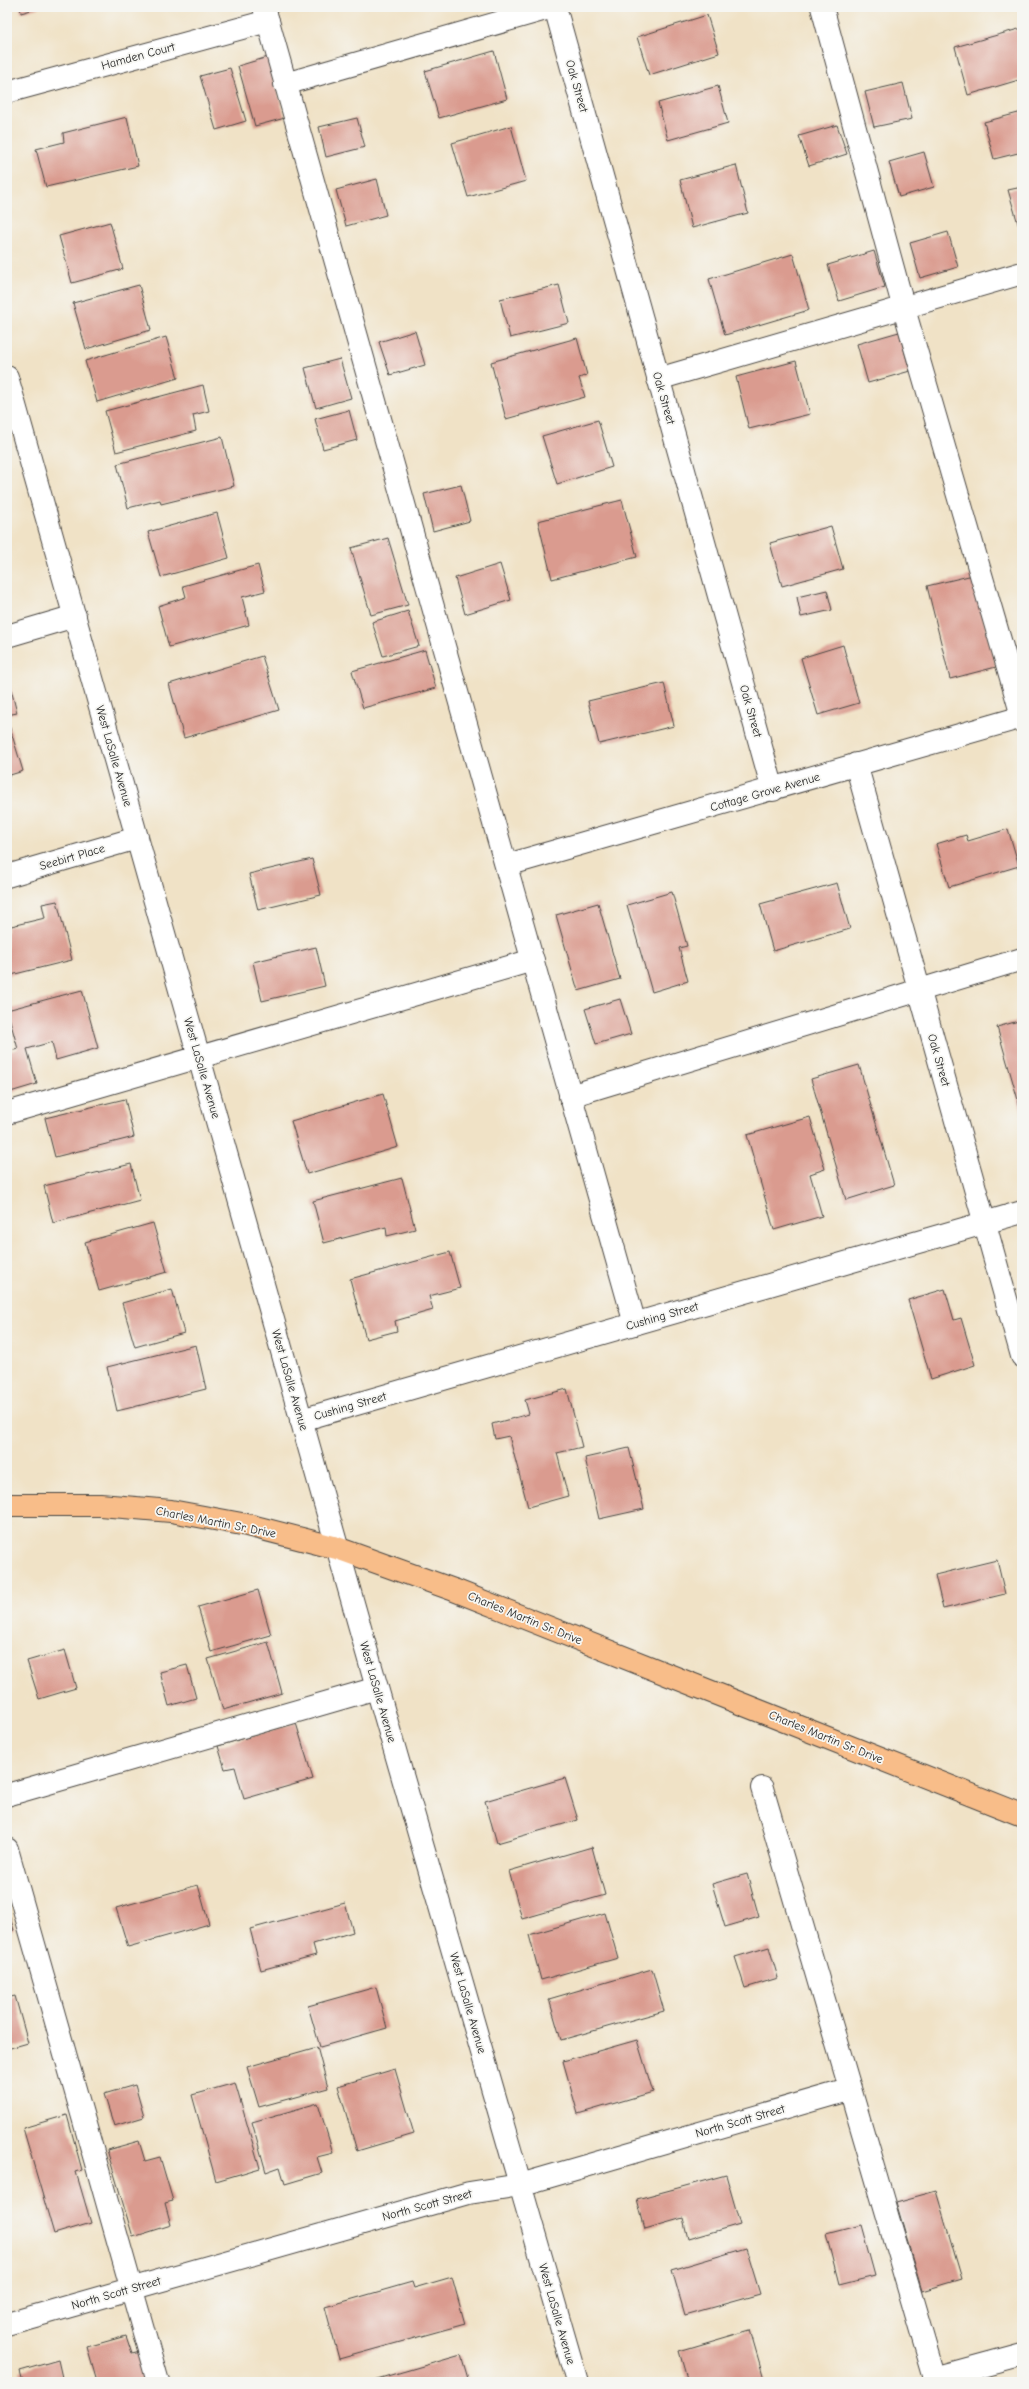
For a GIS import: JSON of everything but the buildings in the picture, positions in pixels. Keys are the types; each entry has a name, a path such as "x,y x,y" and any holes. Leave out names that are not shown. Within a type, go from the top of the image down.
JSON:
{"main road":[{"name":"Charles Martin Sr. Drive","path":"7,1505 100,1505 170,1511 247,1525 337,1548 454,1590 1022,1815"}],"street":[{"path":"286,84 554,7"},
{"name":"Oak Street","path":"554,7 773,790"},
{"path":"822,7 904,309 1022,717"},
{"path":"266,14 507,865 570,1096 635,1324"},
{"name":"Hamden Court","path":"7,92 266,14"},
{"path":"658,379 904,309 1022,273"},
{"name":"West LaSalle Avenue","path":"7,377 337,1548 577,2382"},
{"path":"7,636 75,616"},
{"name":"Cottage Grove Avenue","path":"507,865 773,790 856,764 1022,717"},
{"name":"Oak Street","path":"856,764 1022,1356"},
{"name":"Seebirt Place","path":"7,876 137,838"},
{"path":"570,1096 1022,959"},
{"path":"7,1113 533,960"},
{"name":"Cushing Street","path":"301,1420 1022,1212"},
{"path":"7,1795 377,1688"},
{"path":"762,1788 848,2090 935,2380 1022,2354"},
{"path":"7,1849 158,2382"},
{"name":"North Scott Street","path":"7,2324 469,2193 520,2185 848,2090"}]}
